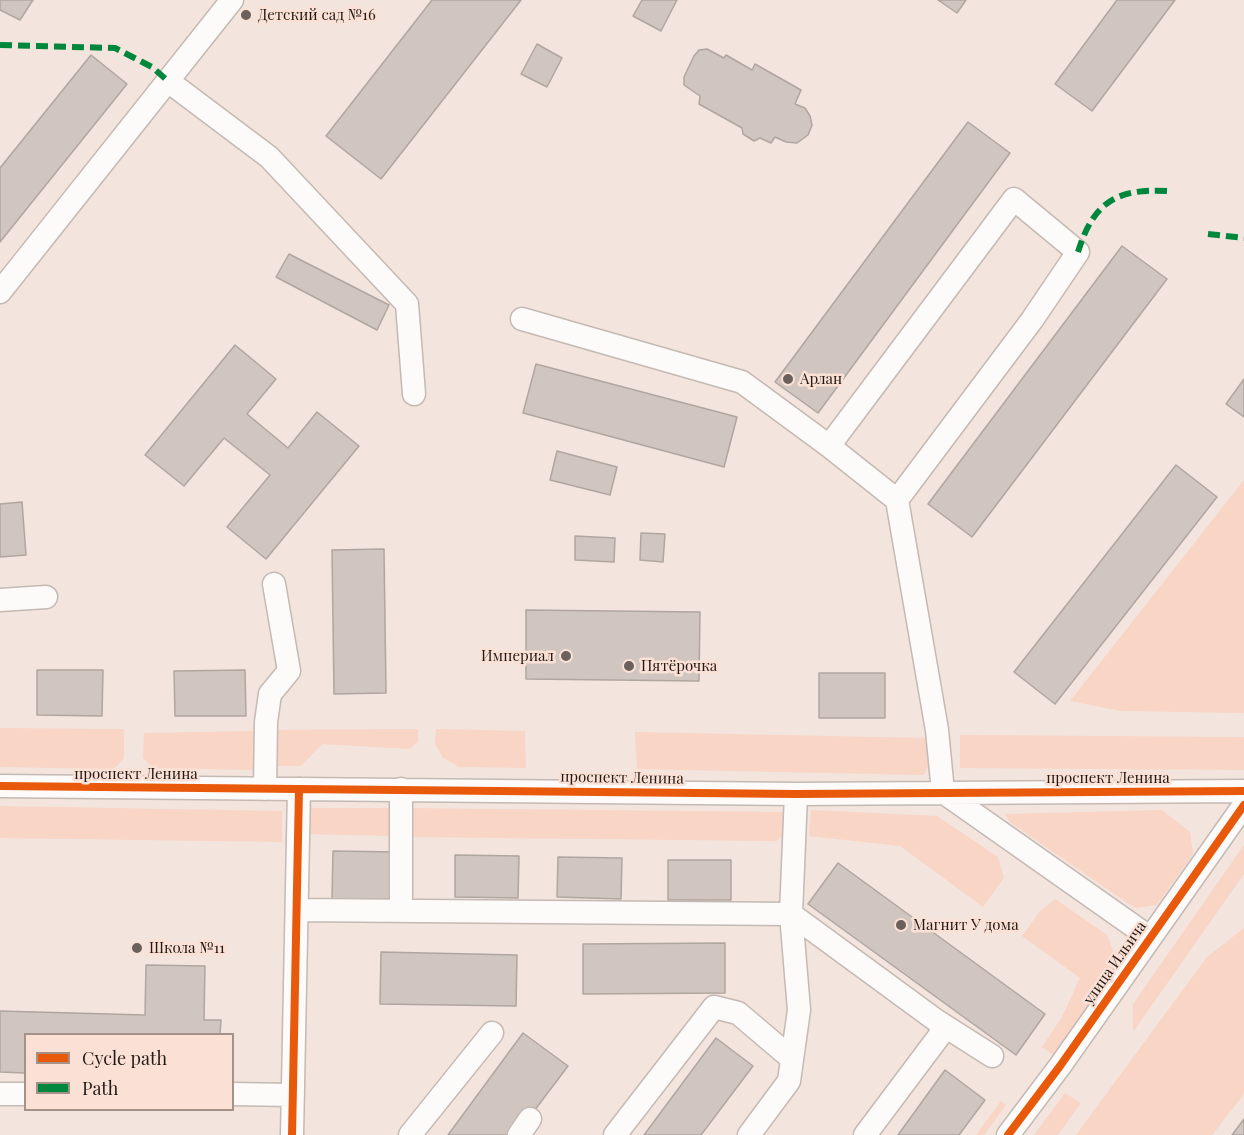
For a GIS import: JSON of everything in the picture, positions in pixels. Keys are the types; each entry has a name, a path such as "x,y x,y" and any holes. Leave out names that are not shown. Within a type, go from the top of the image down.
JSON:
{"street":[{"path":"0,292 232,0"},
{"path":"168,81 269,157 407,304 414,394"},
{"path":"829,446 1014,199 1078,252 1032,320 897,500"},
{"path":"522,319 742,382 897,500 937,730 943,792 1149,938"},
{"path":"265,789 266,722 270,694 289,671 274,584"},
{"path":"0,600 46,597"},
{"name":"проспект Ленина","path":"0,786 796,794 1244,791"},
{"path":"292,1135 299,789"},
{"path":"401,789 401,911"},
{"path":"749,1135 789,1081 799,1010 791,914 796,794"},
{"name":"улица Ильича","path":"1008,1135 1060,1066 1244,806"},
{"path":"297,910 791,914 946,1027 992,1056"},
{"path":"615,1135 714,1007 738,1013 791,1058"},
{"path":"865,1135 946,1027"},
{"path":"410,1135 492,1033"},
{"path":"0,1094 24,1094"},
{"path":"234,1094 293,1095"}],"shaded area":[{"path":"1244,480 1244,713 1121,711 1070,701"},
{"path":"0,728 124,729 124,758 114,769 0,767"},
{"path":"418,729 418,742 410,749 322,744 301,766 271,766 273,730"},
{"path":"436,729 525,731 526,768 459,767 443,758 435,744"},
{"path":"257,731 256,770 153,768 143,758 144,733"},
{"path":"635,732 926,738 929,766 923,775 637,769"},
{"path":"960,735 1244,737 1244,770 960,768"},
{"path":"0,806 282,811 282,842 0,838"},
{"path":"306,808 391,808 391,836 305,834"},
{"path":"406,808 783,812 785,833 776,841 406,837"},
{"path":"811,810 937,816 998,857 1004,878 983,907 900,846 809,836"},
{"path":"1162,810 1190,832 1193,854 1157,905 1135,908 1011,823 1005,814"},
{"path":"1244,845 1244,874 1133,1032 1133,1004"},
{"path":"1055,899 1107,935 1119,965 1053,1055 1042,1047 1062,1017 1080,978 1022,936 1040,911"},
{"path":"1244,928 1244,1094 1212,1135 1076,1135 1207,957"},
{"path":"1065,1093 1081,1103 1058,1135 1034,1135"},
{"path":"1001,1101 1006,1105 984,1135 976,1135"}],"building":[{"path":"0,0 33,0 20,20 0,10"},
{"path":"432,0 521,0 381,179 326,136"},
{"path":"642,0 677,0 661,31 633,16"},
{"path":"938,0 966,0 957,13"},
{"path":"1117,0 1175,0 1092,111 1055,84"},
{"path":"537,44 562,58 547,87 521,74"},
{"path":"707,49 724,58 726,55 752,70 755,64 801,90 795,104 805,108 810,116 812,125 808,135 797,143 786,142 775,137 771,143 760,138 754,141 743,134 742,128 699,104 700,96 684,85 684,77 694,56 699,50"},
{"path":"91,55 127,84 0,242 0,168"},
{"path":"968,122 1010,153 818,413 775,382"},
{"path":"1122,246 1167,279 972,537 928,504"},
{"path":"289,254 389,305 377,330 276,277"},
{"path":"235,345 276,379 247,414 288,448 317,412 359,446 266,559 227,527 270,475 224,438 184,486 145,455"},
{"path":"536,364 737,417 724,467 523,413"},
{"path":"1244,379 1244,417 1226,404"},
{"path":"557,451 617,467 610,495 550,480"},
{"path":"1176,465 1217,497 1055,704 1014,672"},
{"path":"22,502 26,555 0,557 0,504"},
{"path":"641,533 665,534 663,562 640,560"},
{"path":"575,536 615,538 614,562 575,560"},
{"path":"384,549 386,693 334,694 332,550"},
{"path":"526,610 700,612 699,681 526,679"},
{"path":"37,670 103,670 102,716 37,715"},
{"path":"245,670 246,716 175,716 174,671"},
{"path":"819,673 885,673 885,718 819,718"},
{"path":"333,851 397,852 396,899 332,899"},
{"path":"455,855 519,856 518,898 455,897"},
{"path":"558,857 622,858 621,899 557,897"},
{"path":"668,860 731,860 731,900 668,900"},
{"path":"838,863 1045,1014 1016,1055 808,904"},
{"path":"725,943 725,993 583,994 583,944"},
{"path":"381,952 517,955 516,1006 380,1004"},
{"path":"146,965 205,966 204,1020 221,1020 220,1033 24,1033 24,1073 0,1072 0,1011 145,1015"},
{"path":"523,1033 568,1066 516,1135 448,1135"},
{"path":"716,1038 753,1066 701,1135 644,1135"},
{"path":"945,1070 985,1100 959,1135 898,1135"},
{"path":"1244,1119 1244,1135 1232,1135"}],"marked path":[{"path":"0,45 115,48 152,67 168,81"},
{"path":"1078,252 1091,221 1109,202 1134,192 1167,191"},
{"path":"1208,234 1244,238"}],"cycle path":[{"path":"0,786 796,794 1244,791"},
{"path":"292,1135 299,789"},
{"path":"1008,1135 1060,1066 1244,805"}],"place":[{"name":"Детский сад №16","path":"246,15"},
{"name":"Арлан","path":"788,379"},
{"name":"Империал","path":"566,656"},
{"name":"Пятёрочка","path":"629,666"},
{"name":"Магнит У дома","path":"901,925"},
{"name":"Школа №11","path":"137,948"}]}
